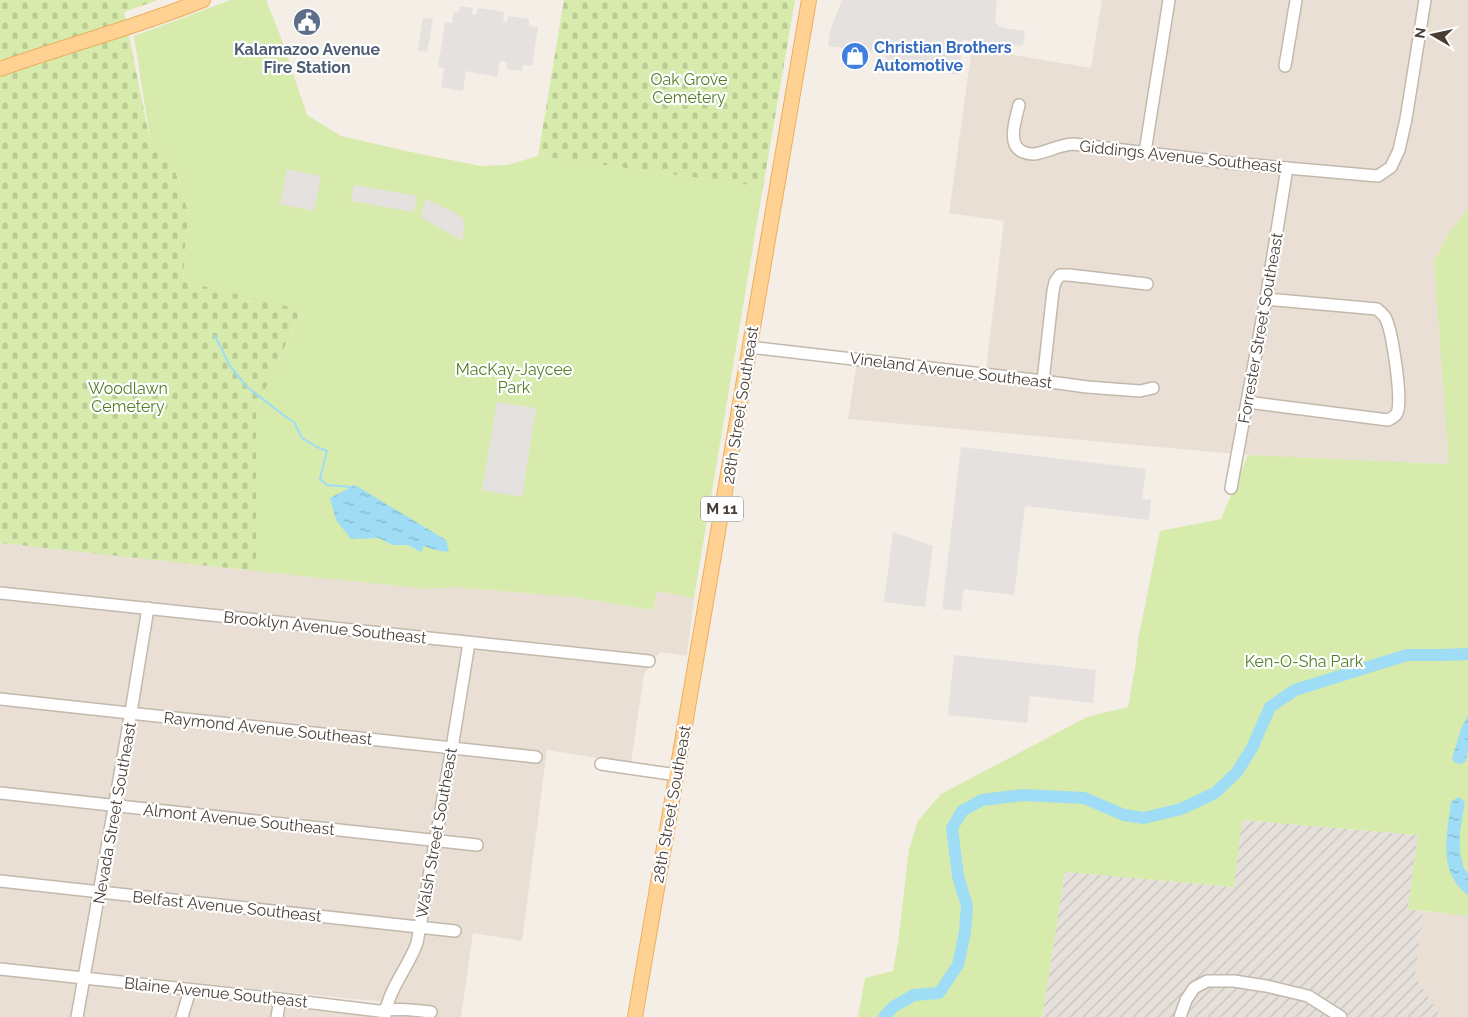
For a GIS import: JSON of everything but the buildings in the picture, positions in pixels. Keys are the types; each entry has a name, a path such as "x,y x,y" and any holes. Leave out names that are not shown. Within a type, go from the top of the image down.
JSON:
{"main road":[{"path":"0,69 203,0"},
{"name":"28th Street Southeast","path":"635,1017 808,0"}],"street":[{"path":"1145,152 1169,0"},
{"path":"1285,66 1296,0"},
{"name":"Giddings Avenue Southeast","path":"1019,105 1013,136 1015,144 1020,151 1029,154 1039,154 1062,145 1073,144 1287,168 1378,176 1391,167 1399,150 1425,0"},
{"name":"Forrester Street Southeast","path":"1231,488 1266,299 1287,168"},
{"path":"1044,381 1053,291 1055,282 1060,275 1147,284"},
{"path":"1247,402 1388,420 1398,412 1400,400 1398,382 1389,333 1385,316 1377,309 1266,299"},
{"name":"Vineland Avenue Southeast","path":"749,347 1087,387 1140,391 1153,388"},
{"name":"Brooklyn Avenue Southeast","path":"0,593 650,661"},
{"name":"Nevada Street Southeast","path":"77,1017 132,712 148,608"},
{"name":"Walsh Street Southeast","path":"385,1014 400,975 413,955 420,926 452,748 468,643"},
{"name":"Raymond Avenue Southeast","path":"0,699 536,757"},
{"path":"601,764 676,775"},
{"name":"Almont Avenue Southeast","path":"0,793 477,845"},
{"name":"Belfast Avenue Southeast","path":"0,880 455,931"},
{"name":"Blaine Avenue Southeast","path":"0,969 280,999 379,1011 385,1014 408,1010 431,1012"},
{"path":"1180,1017 1186,1000 1194,988 1207,981 1234,981 1308,996 1341,1017"},
{"path":"182,1017 190,990"},
{"path":"277,1017 280,999"}],"shaded area":[{"path":"842,0 997,0 995,22 1000,27 1025,31 1023,46 963,40 959,75 887,65 887,59 882,53 828,46 831,28"},
{"path":"1102,0 1468,0 1468,209 1448,234 1434,262 1450,464 1248,455 848,419 858,355 986,369 1004,221 949,213 972,48 1091,68"},
{"path":"460,6 473,8 472,14 476,15 478,8 504,12 503,21 507,22 508,16 529,19 529,26 538,27 532,66 523,65 522,71 507,69 507,62 500,61 497,77 466,71 463,91 441,87 444,68 438,67 445,22 452,23 454,12 459,12"},
{"path":"423,18 433,19 427,52 418,50"},
{"path":"287,169 321,176 314,211 280,204"},
{"path":"354,185 417,196 414,212 351,201"},
{"path":"426,199 463,218 462,241 421,217"},
{"path":"497,402 536,408 522,497 482,490"},
{"path":"961,447 1146,469 1142,499 1151,500 1149,520 1025,506 1014,595 964,589 961,611 942,609"},
{"path":"893,532 933,546 925,607 884,602"},
{"path":"0,543 427,589 453,587 574,597 653,610 657,591 694,598 687,656 660,652 644,674 631,763 547,750 522,941 473,933 461,1017 392,1017 396,993 417,956 464,649 410,946 405,964 384,1002 0,963"},
{"path":"954,655 1096,670 1093,703 1030,696 1027,723 948,715"},
{"path":"1241,820 1418,835 1408,909 1423,911 1415,976 1441,1017 1042,1017 1065,872 1234,887"},
{"path":"1423,911 1468,916 1468,1017 1441,1017 1415,976"},
{"path":"0,974 78,982 72,1017 0,1017"},
{"path":"87,985 370,1013 391,1017 82,1017"}],"green space":[{"name":"Woodlawn Cemetery","path":"0,0 158,0 124,12 151,145 171,157 188,211 183,281 302,309 256,410 256,571 0,543"},
{"name":"MacKay-Jaycee Park","path":"231,0 266,0 307,115 341,136 481,166 507,165 538,156 763,187 694,598 657,591 653,610 574,597 453,587 427,589 256,571 256,410 302,310 183,281 188,211 171,157 151,145 134,36"},
{"name":"Oak Grove Cemetery","path":"564,0 795,0 763,187 538,156"},
{"name":"Ken-O-Sha Park","path":"1468,209 1468,916 1408,909 1418,835 1242,820 1234,887 1065,872 1042,1017 858,1017 865,978 893,971 909,849 918,821 941,794 1087,717 1128,707 1138,640 1160,531 1221,519 1248,455 1449,464 1434,262 1448,234"}],"water":[{"path":"355,485 446,540 449,552 424,546 421,552 408,545 392,545 379,538 351,539 336,520 330,498"},
{"path":"1468,715 1466,761 1461,764 1455,763 1452,758 1461,729"},
{"path":"1458,797 1465,801 1460,833 1460,853 1464,868 1468,873 1468,895 1458,886 1452,875 1446,852 1451,802"}],"waterway":[{"path":"215,336 230,366 247,387 294,422 302,438 327,451 320,479 327,485 351,487"},
{"path":"884,1017 893,1007 914,995 939,993 958,965 965,932 967,906 958,876 952,828 962,811 982,800 1023,795 1084,798 1124,815 1144,818 1181,809 1215,793 1237,772 1252,748 1270,707 1295,690 1407,655 1468,654"}],"place":[{"name":"Kalamazoo Avenue Fire Station","path":"307,22"},
{"name":"Christian Brothers Automotive","path":"855,56"}]}
